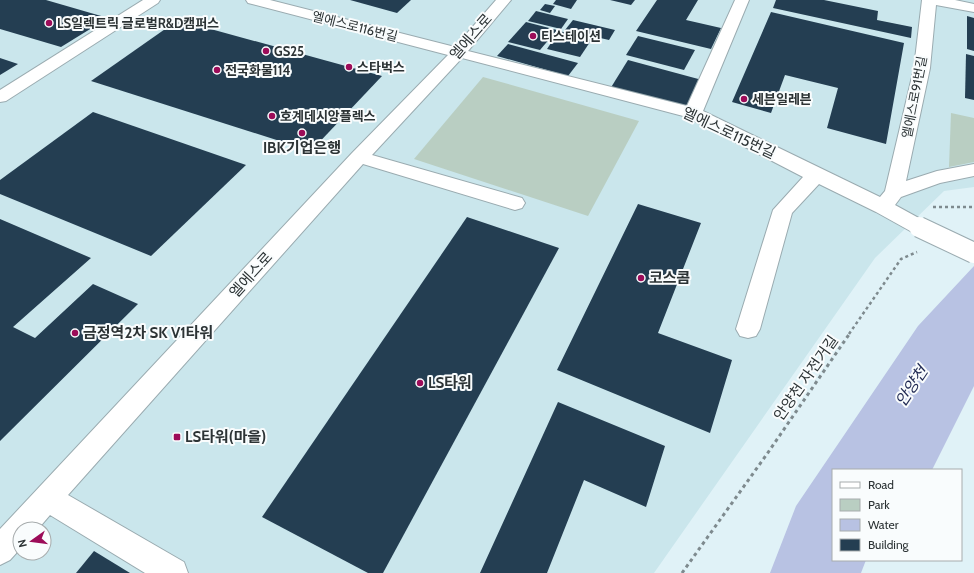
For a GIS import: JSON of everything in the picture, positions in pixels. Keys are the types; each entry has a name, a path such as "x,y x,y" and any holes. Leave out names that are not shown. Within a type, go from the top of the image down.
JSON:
{"street":[{"path":"0,97 153,0"},
{"name":"엘에스로116번길","path":"253,0 458,53"},
{"name":"엘에스로","path":"0,550 359,157 458,53 504,0"},
{"path":"693,113 742,0"},
{"name":"엘에스로91번길","path":"889,199 922,68 929,0"},
{"path":"932,0 974,8"},
{"name":"엘에스로115번길","path":"458,53 693,113 816,175 889,199 919,227 974,254"},
{"path":"359,157 515,204"},
{"path":"889,199 936,177 974,170"},
{"path":"748,329 783,210 816,175"},
{"path":"47,498 173,573"}],"path":[{"name":"안양천 자전거길","path":"682,573 767,454 901,259 922,250"}],"shaded area":[{"path":"0,0 974,0 974,187 944,191 875,258 654,573 0,573"}],"green space":[{"path":"483,77 639,121 588,216 414,159"},
{"path":"951,113 974,118 974,162 949,167"}],"water":[{"name":"안양천","path":"974,266 974,386 932,469 832,469 832,561 866,561 861,573 770,573 796,506 918,326"}],"building":[{"name":"LS일렉트릭 글로벌R&D캠퍼스","path":"0,0 46,0 108,18 61,47 0,29"},
{"path":"350,0 411,0 397,13"},
{"path":"556,0 577,0 571,9 553,4"},
{"path":"610,0 635,0 631,5"},
{"path":"657,0 698,0 686,20 721,28 711,49 636,31"},
{"path":"776,0 824,0 878,11 877,20 912,27 911,38 773,8"},
{"path":"545,4 555,6 550,13 540,10"},
{"path":"536,11 568,19 561,29 528,21"},
{"path":"771,12 904,43 886,144 827,128 838,88 785,75 771,113 732,102"},
{"path":"967,16 974,18 974,51 967,49"},
{"name":"호계데시앙플렉스","path":"178,20 382,76 311,151 91,81"},
{"path":"573,20 615,30 609,40 565,30"},
{"name":"티스테이션","path":"526,22 557,30 540,50 508,42"},
{"path":"559,31 592,39 580,57 547,49"},
{"path":"638,36 695,50 684,70 626,55"},
{"path":"508,44 578,63 568,76 497,56"},
{"path":"966,54 974,56 974,100 965,98"},
{"path":"0,58 18,64 0,75"},
{"path":"628,60 702,80 687,111 610,89"},
{"path":"93,112 246,165 151,256 0,194 0,180"},
{"name":"코스콤","path":"638,204 701,223 658,333 732,360 710,433 557,370"},
{"name":"LS타워","path":"467,217 559,248 383,573 368,573 262,517"},
{"name":"금정역2차 SK V1타워","path":"0,219 91,258 13,327 35,338 93,284 138,304 0,441"},
{"path":"558,402 665,446 646,507 584,480 547,573 480,573"},
{"path":"94,551 130,573 76,573"}],"place":[{"name":"LS일렉트릭 글로벌R&D캠퍼스","path":"49,23"},
{"name":"티스테이션","path":"533,36"},
{"name":"GS25","path":"266,51"},
{"name":"스타벅스","path":"349,67"},
{"name":"전국화물114","path":"217,70"},
{"name":"세븐일레븐","path":"744,99"},
{"name":"호계데시앙플렉스","path":"272,116"},
{"name":"IBK기업은행","path":"302,133"},
{"name":"코스콤","path":"641,278"},
{"name":"금정역2차 SK V1타워","path":"75,333"},
{"name":"LS타워","path":"420,383"},
{"name":"LS타워(마을)","path":"177,437"}]}
